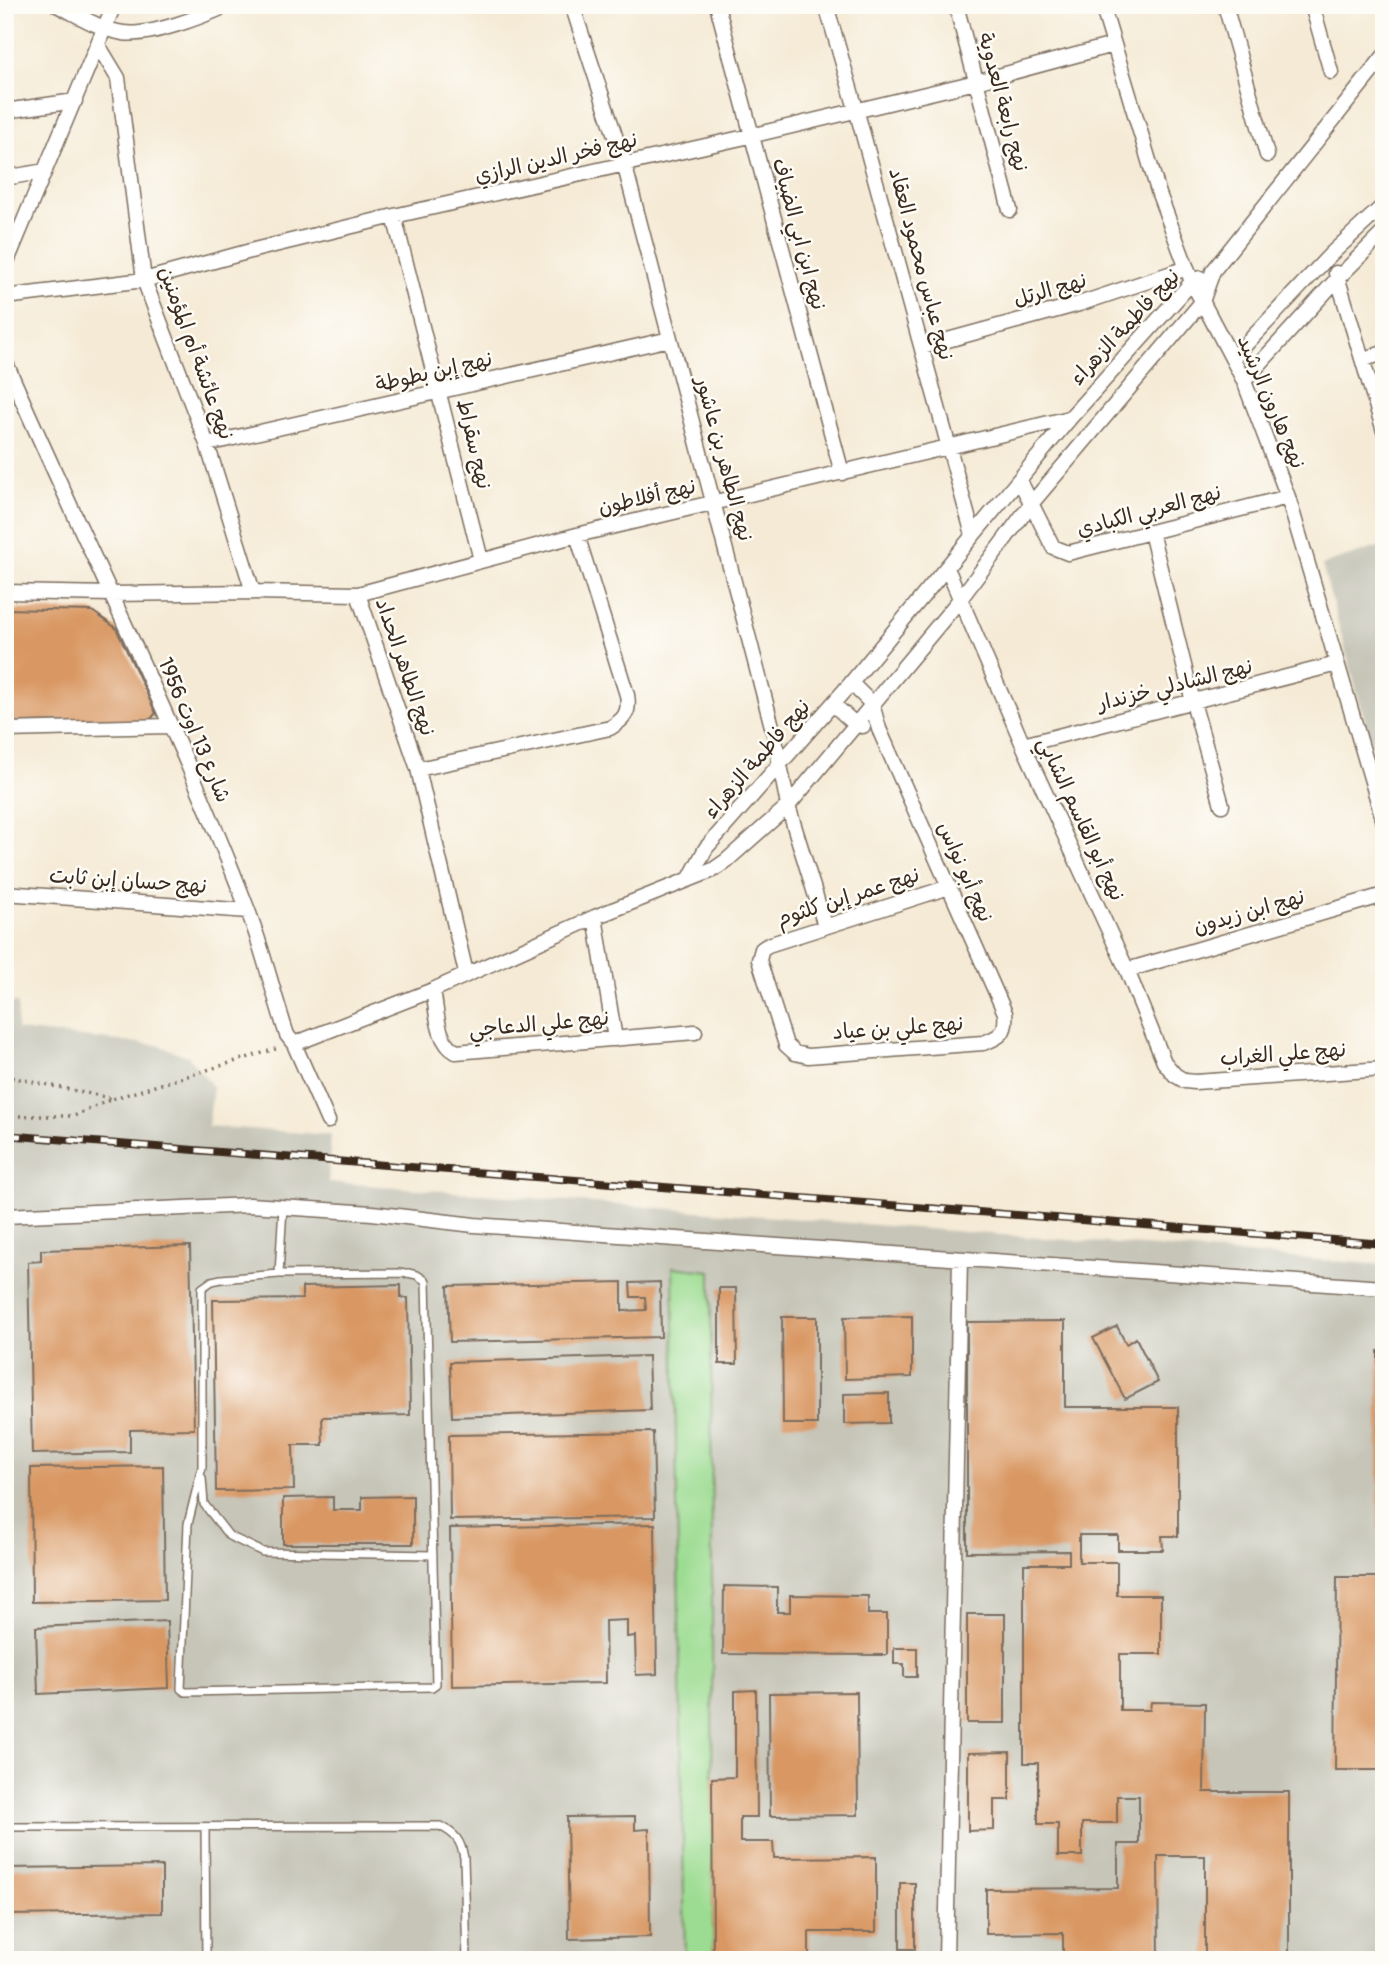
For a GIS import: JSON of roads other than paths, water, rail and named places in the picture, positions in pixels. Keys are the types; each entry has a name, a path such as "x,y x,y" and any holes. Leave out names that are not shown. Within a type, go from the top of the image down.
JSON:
{"street":[{"path":"57,5 104,28 125,33 195,19 229,5"},
{"path":"5,266 114,5"},
{"name":"نهج الطاهر بن عاشور","path":"572,5 624,163 715,504 774,734 789,806 825,926"},
{"name":"نهج ابن ابي الضياف","path":"717,5 842,473"},
{"name":"نهج عباس محمود العقاد","path":"826,5 973,535"},
{"name":"نهج رابعة العدوية","path":"956,5 1010,210"},
{"path":"1225,5 1267,155"},
{"path":"1312,5 1331,72"},
{"name":"نهج هارون الرشيد","path":"1105,6 1113,45 1159,194 1202,302 1244,382 1288,496 1384,822"},
{"name":"نهج عائشة أم المؤمنين","path":"98,45 118,78 144,280 207,444 253,592"},
{"name":"نهج فخر الدين الرازي","path":"5,297 144,280 394,216 976,82 1113,45"},
{"path":"1213,271 1384,56"},
{"path":"5,111 75,101"},
{"path":"5,178 45,171"},
{"path":"1233,358 1331,255 1384,205"},
{"name":"نهج سقراط","path":"394,216 481,560"},
{"path":"1244,382 1338,278 1384,232"},
{"path":"1331,255 1384,431"},
{"name":"نهج فاطمة الزهراء","path":"294,1044 433,990 595,917 713,870 726,861 789,806 961,598 1031,504 1202,302 1213,271 1190,275 833,704 706,848 690,877"},
{"name":"نهج الرتل","path":"922,347 1190,275"},
{"name":"نهج إبن بطوطة","path":"207,444 670,339"},
{"path":"1364,359 1384,353"},
{"name":"شارع 13 اوت 1956","path":"5,361 112,594 248,911 287,1034 328,1121"},
{"name":"نهج أفلاطون","path":"358,594 577,535 1070,418"},
{"name":"نهج العربي الكبادي","path":"1020,481 1052,547 1068,554 1288,496"},
{"path":"1151,532 1193,702 1222,805"},
{"path":"418,769 610,727 626,715 629,705 627,695 577,535"},
{"name":"نهج أبو القاسم الشابي","path":"947,568 1127,970 1164,1062 1175,1075 1185,1080"},
{"name":"نهج الطاهر الحداد","path":"5,592 358,594 418,769 466,973"},
{"name":"نهج الشادلي خزندار","path":"1024,745 1337,664"},
{"path":"850,683 872,704"},
{"path":"833,704 856,725 878,729"},
{"name":"نهج أبو نواس","path":"872,704 878,729 1005,1013 1006,1025 1002,1033"},
{"path":"5,730 169,726"},
{"name":"نهج عمر إبن كلثوم","path":"795,1053 786,1045 759,960 762,949 948,887"},
{"name":"نهج حسان إبن ثابت","path":"5,893 248,911"},
{"name":"نهج ابن زيدون","path":"1127,970 1384,895"},
{"path":"595,917 615,1039"},
{"name":"نهج علي الدعاجي","path":"433,990 443,1040 456,1052 695,1032"},
{"name":"نهج علي بن عياد","path":"795,1053 808,1056 983,1043 1002,1033"},
{"name":"نهج علي الغراب","path":"1185,1080 1384,1069"},
{"path":"5,1216 231,1204 372,1213 474,1225 1384,1288"},
{"path":"946,1960 960,1259"}],"lane":[{"path":"279,1274 283,1207"},
{"path":"202,1466 188,1524 181,1689 185,1692 432,1687 436,1684 433,1555 426,1281 417,1275 279,1274 221,1279 202,1288 204,1504 229,1536 263,1552 433,1555"},
{"path":"5,1827 440,1826 453,1832 462,1844 467,1960"},
{"path":"205,1827 205,1960"}],"railway":[{"path":"5,1135 1384,1244"}]}
